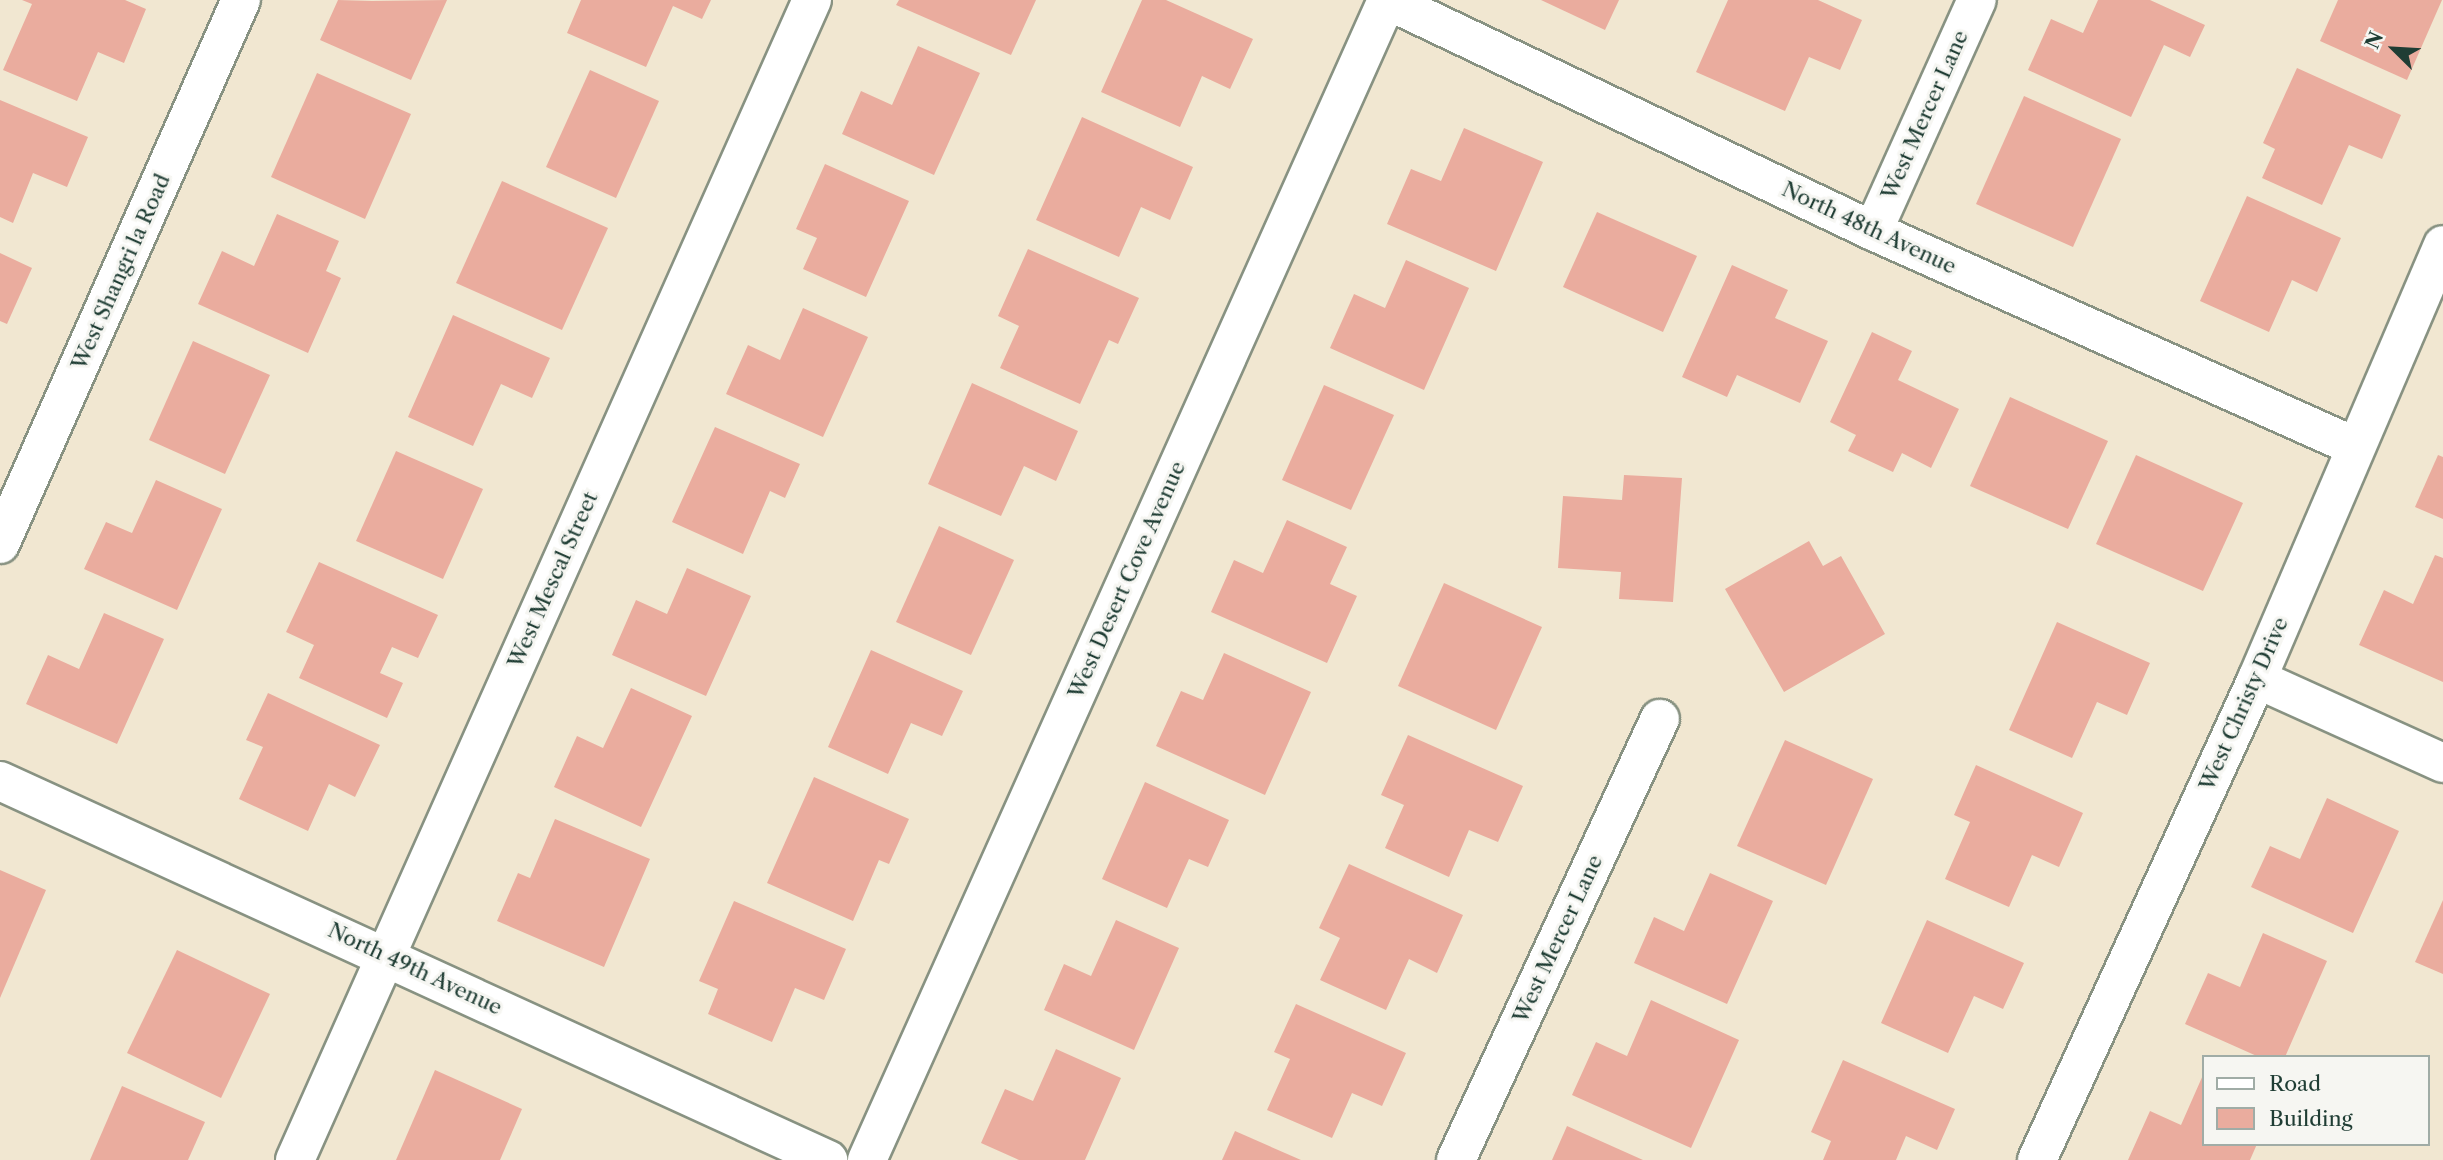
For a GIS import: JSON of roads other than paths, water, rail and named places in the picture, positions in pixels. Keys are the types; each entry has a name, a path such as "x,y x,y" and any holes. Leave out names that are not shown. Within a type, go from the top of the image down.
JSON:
{"street":[{"name":"West Shangri la Road","path":"0,544 241,0"},
{"name":"West Mescal Street","path":"295,1160 811,0"},
{"name":"North 48th Avenue","path":"1387,0 1873,231 2356,447"},
{"name":"West Desert Cove Avenue","path":"867,1160 1387,0"},
{"name":"West Mercer Lane","path":"1873,231 1977,0"},
{"name":"West Christy Drive","path":"2037,1160 2256,679 2443,245"},
{"path":"2256,679 2443,764"},
{"name":"West Mercer Lane","path":"1456,1160 1660,719"},
{"name":"North 49th Avenue","path":"0,781 386,955 828,1160"}]}
